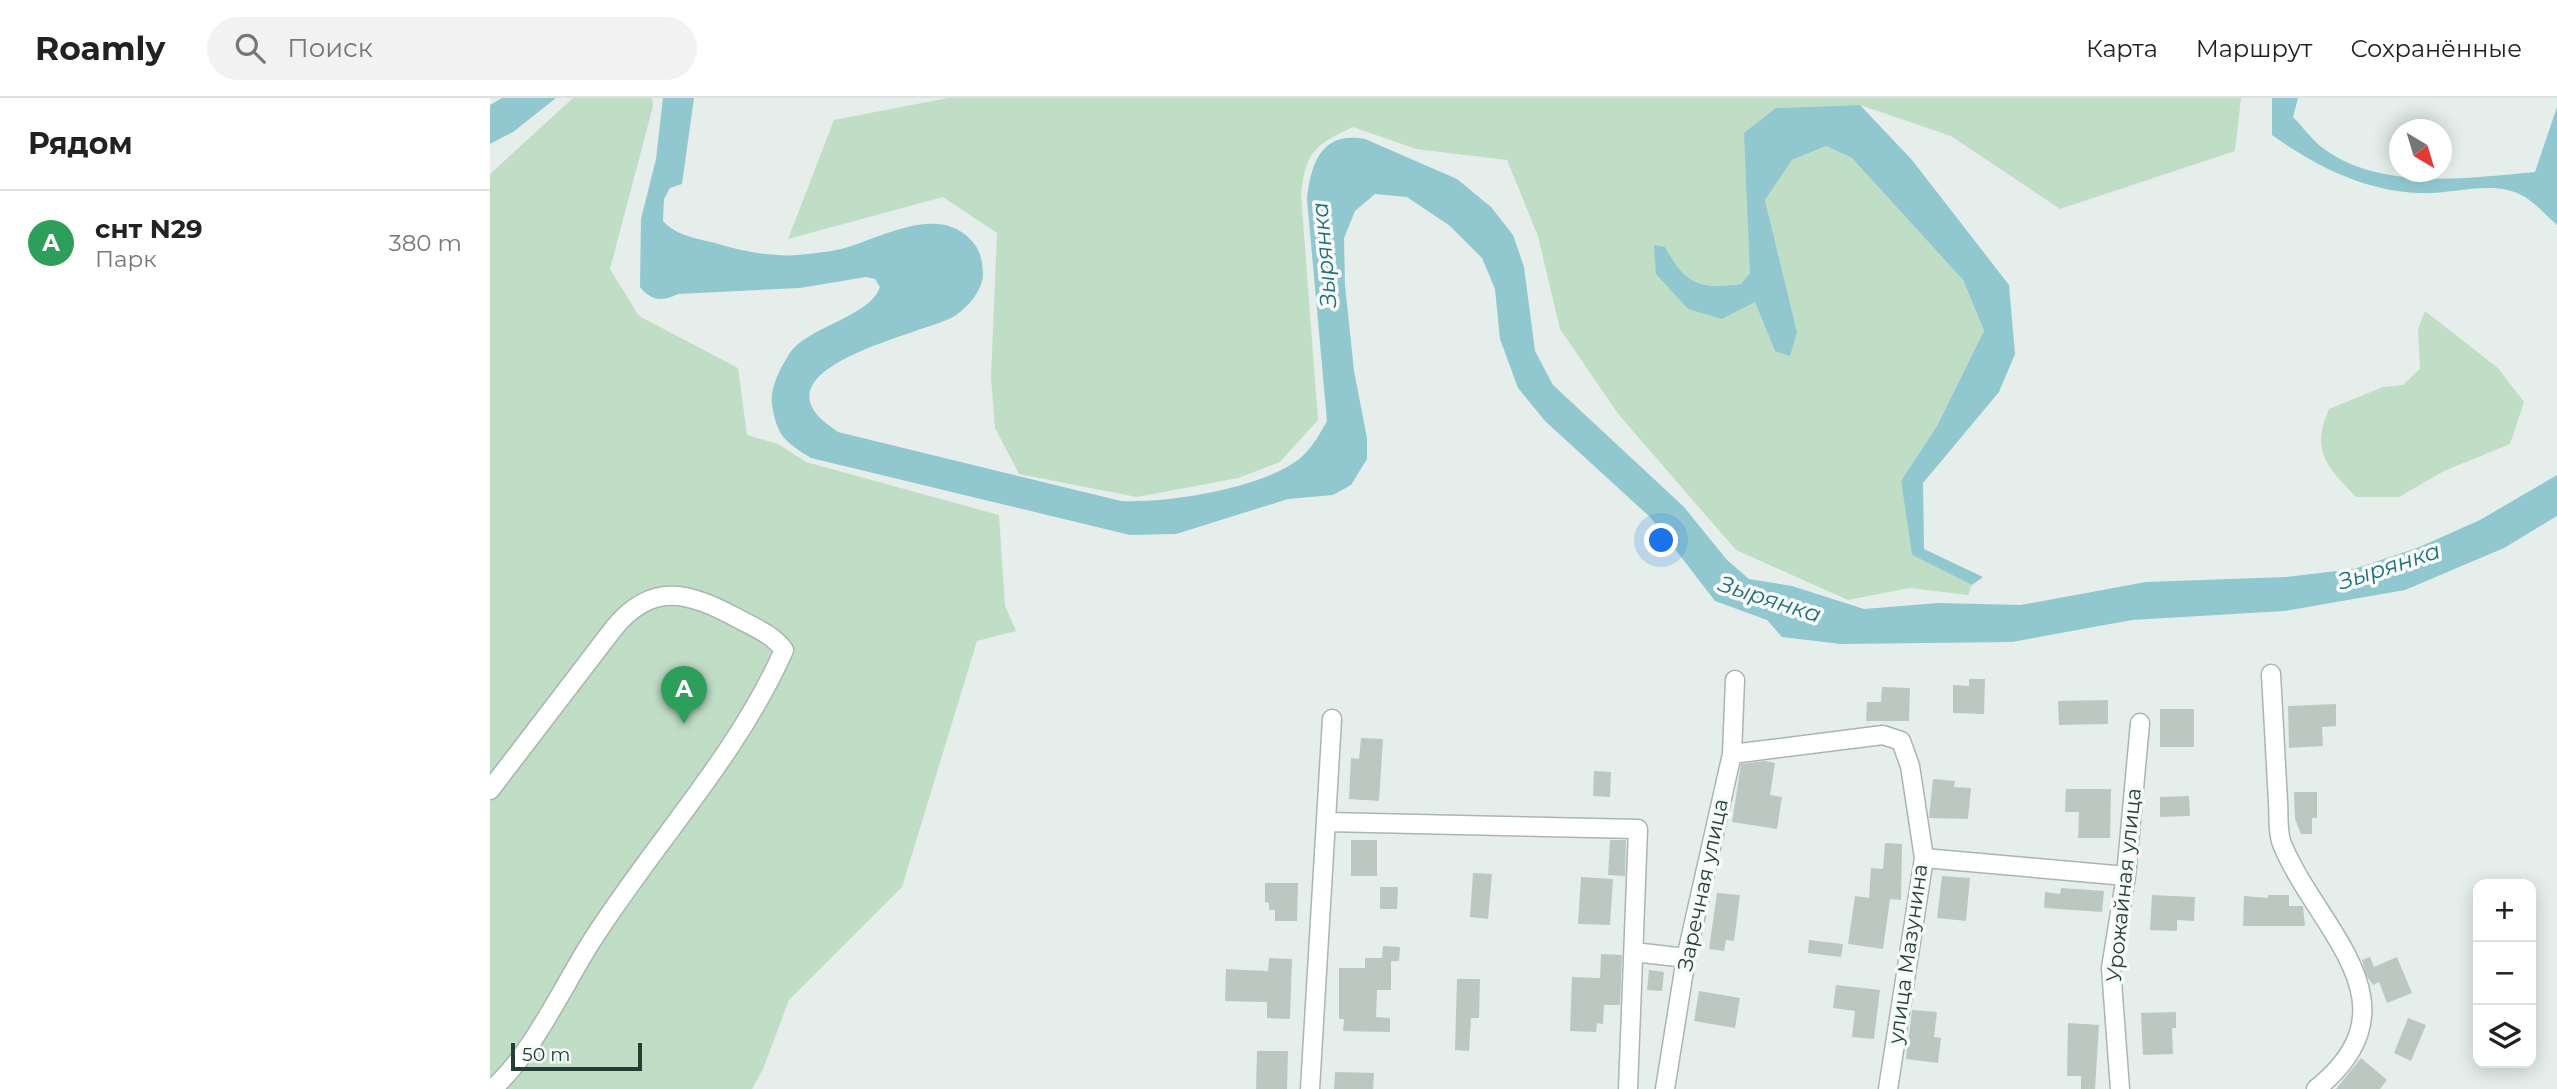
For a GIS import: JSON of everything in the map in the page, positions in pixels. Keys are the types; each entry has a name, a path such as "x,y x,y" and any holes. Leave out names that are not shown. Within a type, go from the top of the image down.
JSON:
{"street":[{"path":"490,790 629,609 643,600 670,594 709,603 776,639 784,650 773,674 698,793 600,928 543,1024 495,1084"},
{"path":"2271,674 2281,842 2350,962 2363,1003 2364,1015 2355,1047 2316,1089"},
{"name":"Заречная улица","path":"1665,1089 1686,958 1732,754 1735,680"},
{"path":"1310,1089 1332,719"},
{"name":"Урожайная улица","path":"2120,1089 2111,968 2126,876 2140,723"},
{"name":"улица Мазунина","path":"1732,754 1883,735 1901,741 1910,766 1923,858 1888,1089"},
{"path":"1326,822 1638,829 1628,1089"},
{"path":"1923,858 2126,876"},
{"path":"1634,952 1686,958"}],"green space":[{"path":"573,98 652,98 653,106 610,269 639,316 738,368 747,435 778,444 806,462 999,515 1005,606 1016,631 977,641 902,887 789,1000 763,1069 752,1089 490,1089 490,174"},
{"path":"948,98 2241,98 2235,151 2060,209 1951,136 1860,105 1776,108 1750,245 1750,273 1741,284 1714,285 1695,282 1680,270 1665,247 1656,274 1722,319 1755,301 1775,351 1797,332 1765,200 1792,160 1826,146 1852,158 1963,280 1984,332 1937,426 1901,481 1912,555 1972,585 1968,595 1909,588 1848,600 1736,550 1619,415 1560,329 1538,236 1507,160 1416,149 1353,127 1330,139 1315,151 1303,180 1301,194 1318,420 1280,462 1238,478 1137,497 1019,474 995,428 991,378 997,233 943,197 788,239 834,120"},
{"path":"2425,311 2498,368 2524,402 2510,444 2444,471 2399,497 2356,497 2337,477 2325,458 2321,436 2329,409 2383,387 2403,385 2420,369 2418,329"}],"water":[{"path":"502,98 556,98 513,132 490,144 490,105"},
{"name":"Зырянка","path":"663,98 694,98 682,184 670,188 664,199 663,221 680,233 746,251 798,255 845,248 893,231 926,224 957,229 970,239 978,250 983,279 973,299 951,318 838,362 820,376 810,391 812,407 817,415 838,432 1121,501 1188,497 1260,479 1298,460 1318,437 1327,421 1307,199 1312,173 1321,152 1338,140 1350,138 1365,139 1457,179 1491,207 1513,235 1524,267 1535,351 1553,385 1684,507 1727,560 1749,579 1792,586 1864,609 1938,603 2021,605 2146,582 2286,577 2354,569 2417,548 2480,520 2557,475 2557,516 2504,548 2405,590 2284,611 2132,620 2012,642 1841,644 1782,637 1767,620 1715,601 1651,518 1545,421 1518,388 1500,339 1495,289 1482,258 1450,226 1407,197 1375,194 1355,211 1344,238 1345,285 1354,371 1367,438 1367,459 1351,485 1333,495 1288,499 1176,534 1130,535 811,458 789,442 777,424 772,400 775,381 788,356 802,341 865,305 880,287 875,279 866,277 800,288 678,294 662,299 644,292 640,287 641,219 656,159"},
{"path":"2272,98 2298,98 2293,117 2319,145 2342,160 2389,175 2389,182 2452,182 2452,178 2535,172 2557,107 2557,225 2529,200 2513,191 2487,188 2419,193 2379,187 2341,175 2272,135"},
{"path":"1860,105 1912,160 2009,285 2015,354 1999,392 1923,483 1924,549 1983,577 1972,585 1912,555 1901,481 1937,426 1984,331 1963,280 1852,158 1826,146 1792,160 1765,200 1797,332 1790,356 1775,351 1755,302 1722,319 1688,309 1656,274 1654,245 1665,247 1680,270 1695,282 1714,286 1741,284 1750,273 1744,133 1776,108"}],"building":[{"path":"1969,679 1985,679 1984,714 1953,713 1953,685 1969,686"},
{"path":"1882,687 1910,688 1909,721 1866,721 1867,702 1881,702"},
{"path":"2108,700 2108,724 2059,725 2058,701"},
{"path":"2336,704 2336,726 2322,727 2323,746 2289,748 2288,706"},
{"path":"2160,709 2194,709 2194,747 2160,747"},
{"path":"1361,738 1383,739 1379,801 1349,799 1351,758 1359,759"},
{"path":"1765,761 1775,763 1770,795 1782,797 1777,829 1732,822 1741,764"},
{"path":"1594,771 1611,772 1610,797 1593,796"},
{"path":"1933,779 1955,781 1954,787 1971,788 1968,819 1929,818"},
{"path":"2066,789 2111,789 2110,838 2078,838 2079,812 2065,812"},
{"path":"2294,792 2317,792 2317,818 2312,818 2312,834 2301,834 2295,819"},
{"path":"2189,796 2190,816 2160,817 2160,797"},
{"path":"1351,840 1377,840 1377,876 1351,876"},
{"path":"1610,840 1626,840 1625,876 1608,875"},
{"path":"1885,843 1902,844 1901,900 1890,899 1883,949 1848,944 1855,896 1869,898 1871,868 1883,869"},
{"path":"1473,873 1492,874 1488,919 1470,917"},
{"path":"1942,876 1970,878 1966,921 1937,918"},
{"path":"1581,877 1613,879 1610,925 1578,924"},
{"path":"1265,883 1298,883 1297,921 1275,921 1275,910 1269,910 1269,903 1265,902"},
{"path":"1380,887 1398,887 1397,909 1380,909"},
{"path":"2061,888 2104,891 2102,912 2044,908 2045,892 2060,894"},
{"path":"1717,893 1740,895 1734,941 1726,940 1724,951 1709,949"},
{"path":"2152,895 2195,897 2194,921 2177,920 2177,931 2150,930"},
{"path":"2268,895 2289,895 2289,906 2303,906 2305,926 2243,926 2244,896 2268,898"},
{"path":"1809,940 1843,944 1841,957 1808,953"},
{"path":"1383,946 1400,947 1399,961 1391,961 1391,990 1377,990 1376,1017 1390,1018 1390,1032 1343,1031 1344,1019 1339,1019 1339,968 1365,968 1365,958 1382,958"},
{"path":"1601,954 1622,955 1620,1005 1604,1005 1603,1024 1597,1023 1596,1032 1570,1031 1572,977 1600,978"},
{"path":"2370,957 2374,967 2397,957 2412,993 2387,1003 2379,982 2373,985 2366,975 2362,960"},
{"path":"1269,958 1292,959 1290,1019 1267,1018 1267,1002 1225,1001 1226,969 1268,971"},
{"path":"1649,970 1664,972 1662,991 1647,990"},
{"path":"1457,979 1480,979 1479,1018 1471,1018 1469,1051 1455,1050"},
{"path":"1836,985 1880,990 1874,1039 1852,1037 1855,1011 1833,1008"},
{"path":"1699,991 1740,998 1735,1028 1694,1021"},
{"path":"1912,1010 1937,1012 1934,1037 1941,1038 1938,1063 1906,1059"},
{"path":"2176,1012 2176,1028 2172,1028 2173,1054 2143,1055 2141,1013"},
{"path":"2408,1018 2426,1025 2411,1061 2394,1053"},
{"path":"2068,1023 2099,1025 2095,1089 2081,1089 2081,1076 2067,1076"},
{"path":"1257,1051 1288,1051 1287,1089 1256,1089"},
{"path":"2361,1058 2387,1080 2380,1089 2336,1089"},
{"path":"1335,1072 1374,1073 1373,1089 1334,1089"}],"place":[{"name":"снт N29","path":"684,724"}]}
